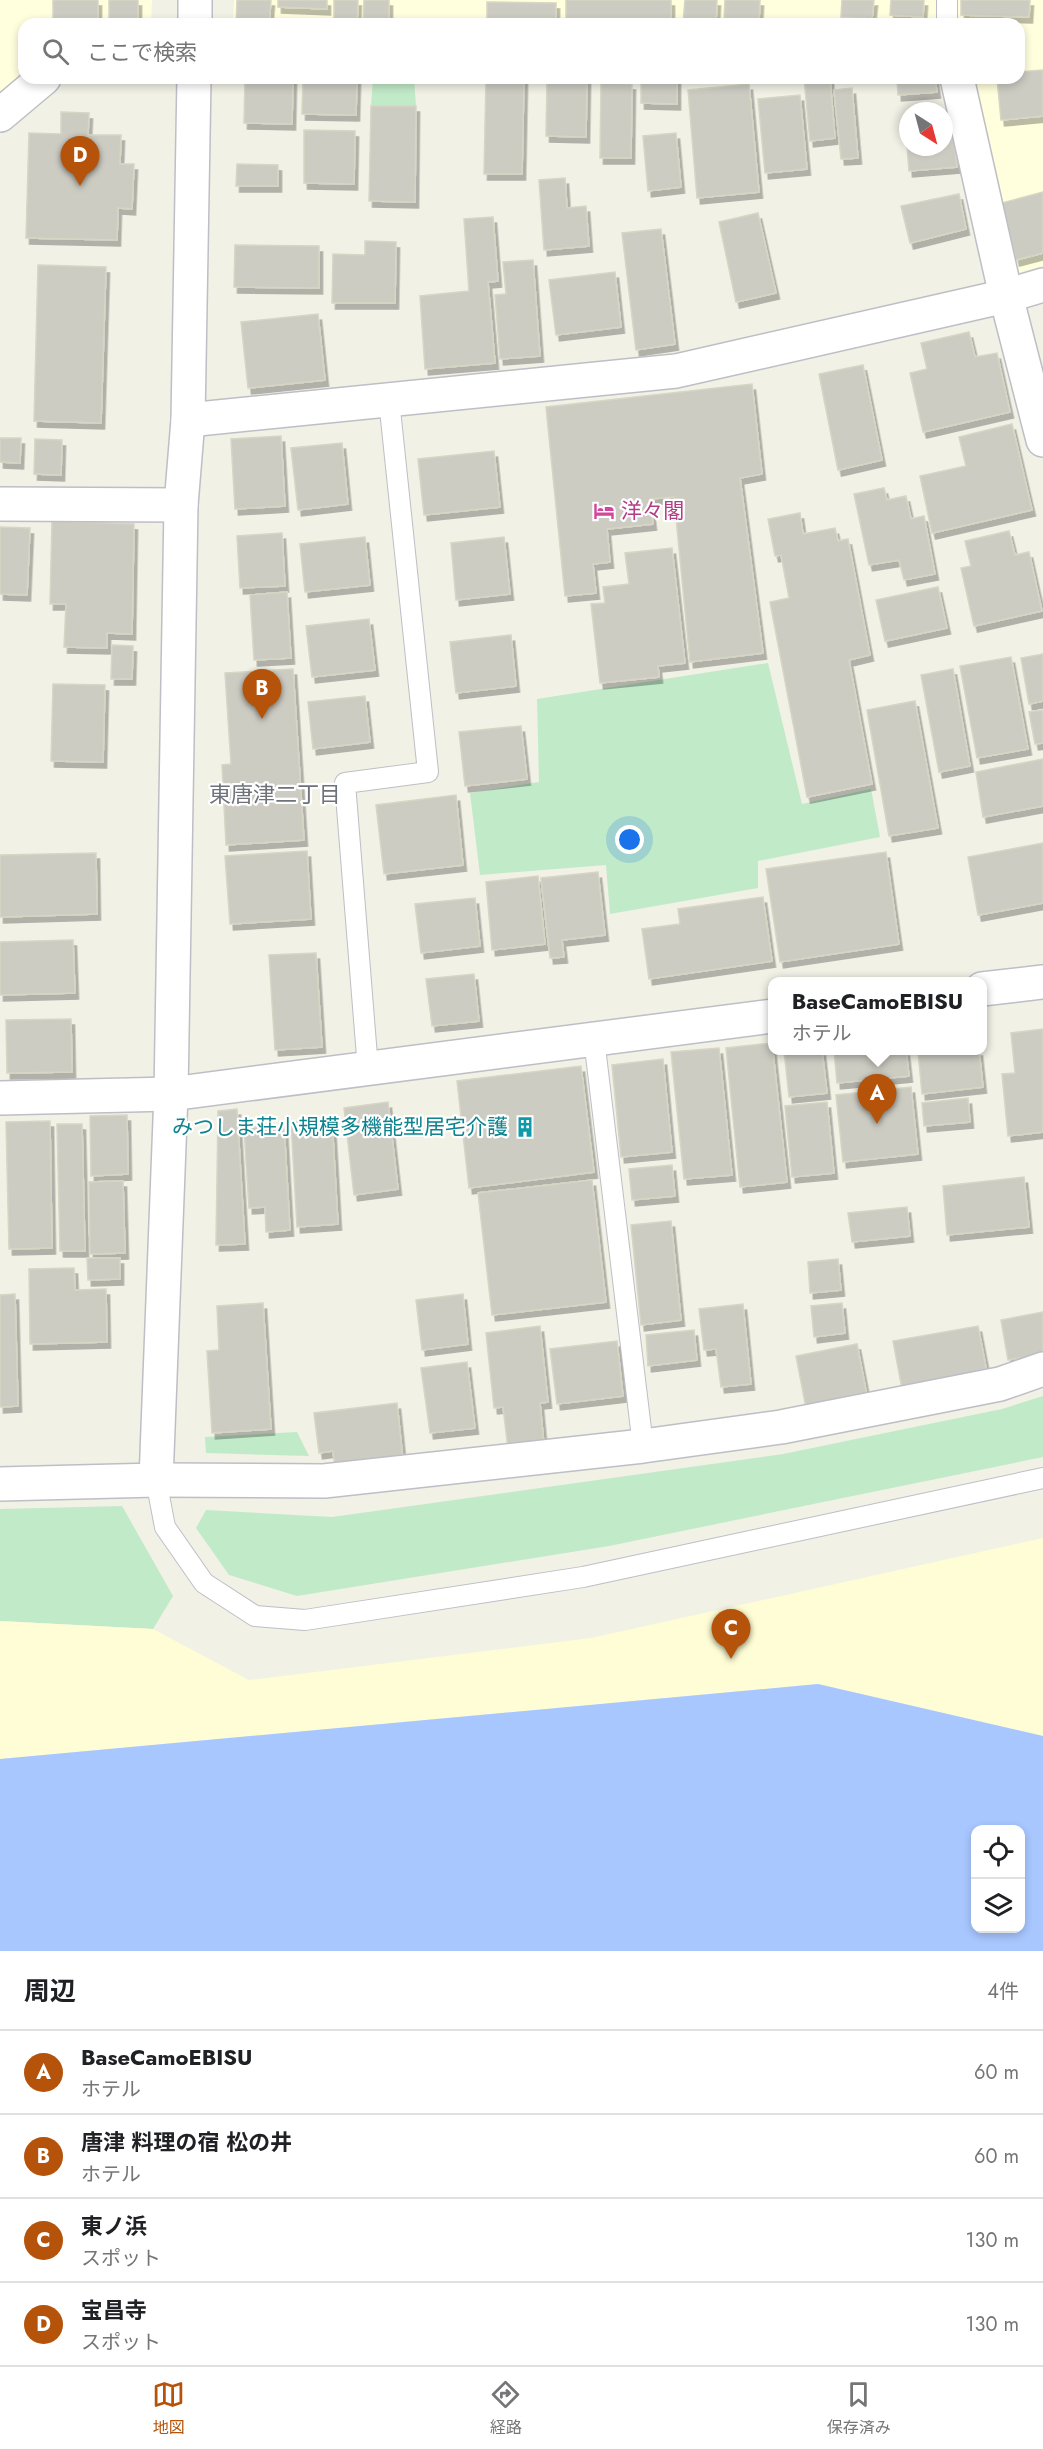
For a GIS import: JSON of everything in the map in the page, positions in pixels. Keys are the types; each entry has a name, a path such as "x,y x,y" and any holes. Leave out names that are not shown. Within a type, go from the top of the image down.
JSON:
{"street":[{"path":"195,0 195,18"},
{"path":"0,115 37,84"},
{"path":"156,1480 171,1094 181,505 188,420 194,84"},
{"path":"958,84 1006,296 1043,440"},
{"path":"188,420 676,371 1006,296 1043,285"},
{"path":"0,504 181,505"},
{"path":"987,988 1043,982"},
{"path":"0,1098 171,1094 768,1017"},
{"path":"0,1484 156,1480 324,1481 643,1446 781,1426 1000,1384 1043,1369"}],"lane":[{"path":"947,0 947,18"},
{"path":"368,1069 345,783 428,772 389,400"},
{"path":"594,1039 643,1446"},
{"path":"156,1480 165,1527 204,1583 255,1616 305,1620 583,1577 1043,1478"}],"shaded area":[{"path":"0,0 152,0 151,18 18,18 18,80 0,94"},
{"path":"234,0 1043,0 1043,266 1011,275 969,84 1025,84 1025,18 233,18"},
{"path":"373,84 414,84 416,106 371,106"},
{"path":"768,663 802,804 871,789 880,837 758,861 758,888 610,914 606,865 480,875 470,793 539,782 537,699"},
{"path":"1043,1396 1043,1457 609,1546 297,1596 229,1575 196,1528 206,1510 332,1517 783,1454 1002,1409"},
{"path":"297,1432 309,1456 206,1453 205,1437"},
{"path":"122,1506 173,1596 153,1629 0,1621 0,1509"}],"sand":[{"path":"1043,1538 1043,1736 818,1684 0,1759 0,1621 153,1629 249,1680 591,1638"}],"water":[{"path":"818,1684 1043,1736 1043,1951 0,1951 0,1759"}],"building":[{"path":"53,0 98,0 98,18 53,18"},
{"path":"109,0 138,0 138,18 109,18"},
{"path":"237,0 271,0 270,18 236,18"},
{"path":"278,0 327,0 327,9 278,7"},
{"path":"334,0 358,0 357,18 334,18"},
{"path":"364,0 389,0 389,18 363,18"},
{"path":"566,0 671,0 671,18 566,18"},
{"path":"685,0 717,0 716,18 683,18"},
{"path":"725,0 760,0 759,18 724,18"},
{"path":"842,0 874,0 872,18 841,17"},
{"path":"891,0 924,0 923,17 890,15"},
{"path":"961,0 1030,0 1029,17 961,15"},
{"path":"487,2 556,3 556,18 487,18"},
{"path":"1043,70 1043,116 1001,120 998,84 1025,84 1025,72"},
{"path":"245,84 293,84 292,124 244,123"},
{"path":"303,84 357,84 356,115 302,114"},
{"path":"486,84 524,84 522,174 484,174"},
{"path":"547,84 587,84 586,137 546,136"},
{"path":"601,84 632,84 631,158 600,158"},
{"path":"641,84 677,84 677,104 641,103"},
{"path":"749,84 759,192 697,198 688,90"},
{"path":"805,84 830,84 835,138 810,141"},
{"path":"897,84 936,84 937,92 898,95"},
{"path":"852,88 858,158 841,159 834,90"},
{"path":"800,95 807,169 765,173 758,99"},
{"path":"371,106 416,106 415,202 369,201"},
{"path":"61,112 89,113 88,135 121,135 120,164 134,164 132,209 118,208 117,240 26,238 29,133 61,134"},
{"path":"953,129 957,167 909,171 908,156 953,156"},
{"path":"304,130 355,131 354,184 304,183"},
{"path":"676,133 681,187 648,191 643,136"},
{"path":"237,164 278,165 278,186 236,186"},
{"path":"565,178 567,208 586,206 589,246 544,250 539,180"},
{"path":"1043,192 1043,253 1016,260 1002,203"},
{"path":"959,194 966,229 910,243 901,206"},
{"path":"758,213 776,293 736,302 719,222"},
{"path":"493,217 498,281 488,282 495,363 425,369 420,296 469,291 464,219"},
{"path":"661,229 675,344 636,350 622,233"},
{"path":"365,241 396,242 395,303 332,303 333,254 365,255"},
{"path":"235,245 319,246 319,288 234,287"},
{"path":"533,260 540,356 500,359 495,295 506,294 503,262"},
{"path":"38,265 106,267 101,423 34,421"},
{"path":"615,272 621,327 556,335 549,280"},
{"path":"318,314 325,380 248,388 241,322"},
{"path":"969,332 975,357 997,353 1010,412 923,432 910,373 927,369 921,343"},
{"path":"863,365 882,460 838,470 819,374"},
{"name":"洋々閣","path":"752,384 762,474 740,478 763,653 690,662 674,497 650,499 653,524 607,529 610,562 593,564 596,593 565,596 546,407"},
{"path":"1012,424 1032,510 932,533 920,476 966,466 959,437"},
{"path":"281,436 285,506 235,509 231,439"},
{"path":"0,438 21,438 20,463 0,462"},
{"path":"35,439 62,440 61,475 34,474"},
{"path":"342,443 348,504 298,510 291,448"},
{"path":"494,451 500,507 424,515 418,459"},
{"path":"884,488 887,500 906,496 911,519 924,516 935,574 904,580 899,560 869,565 854,494"},
{"path":"800,513 803,534 835,528 838,541 848,539 870,655 849,660 872,784 807,797 770,602 789,598 781,555 775,556 768,519"},
{"path":"52,521 134,524 132,634 107,633 107,648 64,647 66,604 50,604"},
{"path":"0,527 30,528 27,595 0,594"},
{"path":"1009,531 1015,555 1029,552 1042,611 974,626 961,568 971,566 965,541"},
{"path":"282,533 285,586 240,588 237,536"},
{"path":"365,537 370,585 305,592 300,544"},
{"path":"504,537 510,594 456,600 451,543"},
{"path":"672,548 685,663 658,666 659,677 600,683 591,604 605,603 603,587 629,584 625,553"},
{"path":"938,587 947,628 885,641 876,600"},
{"path":"287,592 291,658 254,660 250,595"},
{"path":"369,619 375,670 312,677 306,626"},
{"path":"511,635 516,686 456,693 450,642"},
{"path":"112,645 133,646 132,679 111,679"},
{"path":"1043,654 1043,701 1029,704 1021,658"},
{"path":"1011,657 1028,749 977,758 960,666"},
{"path":"293,669 304,840 226,845 222,765 231,764 225,673"},
{"path":"953,669 970,766 939,772 921,675"},
{"path":"53,684 105,685 103,762 51,761"},
{"path":"365,696 370,742 313,749 308,702"},
{"path":"915,701 938,828 889,836 867,710"},
{"path":"1043,710 1043,743 1035,744 1029,712"},
{"path":"521,726 527,779 465,786 459,732"},
{"path":"1043,759 1043,806 983,817 976,772"},
{"path":"456,795 463,865 384,874 376,805"},
{"path":"1043,843 1043,903 978,915 968,857"},
{"path":"307,851 311,919 230,924 225,856"},
{"path":"886,852 899,944 780,962 766,869"},
{"path":"96,853 97,914 0,917 0,855"},
{"path":"598,872 605,935 562,940 564,957 550,958 541,878"},
{"path":"538,876 545,944 492,950 486,882"},
{"path":"763,897 772,961 649,979 642,929 680,924 678,909"},
{"path":"475,898 480,946 421,953 415,904"},
{"path":"73,940 75,993 0,995 0,942"},
{"path":"316,953 322,1047 275,1050 269,955"},
{"path":"474,974 479,1021 432,1026 426,979"},
{"path":"71,1019 72,1072 7,1073 6,1020"},
{"path":"1043,1029 1043,1132 1008,1136 1002,1074 1015,1073 1011,1033"},
{"path":"768,1043 768,1055 773,1055 787,1182 740,1187 726,1048"},
{"path":"719,1048 732,1175 684,1179 671,1052"},
{"path":"785,1055 823,1055 827,1093 789,1097"},
{"path":"834,1055 907,1055 909,1076 837,1083"},
{"path":"918,1055 980,1055 983,1087 922,1094"},
{"path":"663,1059 672,1152 621,1157 612,1065"},
{"name":"みつしま荘小規模多機能型居宅介護","path":"581,1066 594,1172 469,1188 457,1081"},
{"path":"911,1087 918,1154 843,1162 836,1095"},
{"path":"968,1098 970,1122 924,1126 922,1103"},
{"path":"388,1102 398,1189 354,1195 344,1108"},
{"path":"827,1102 834,1173 792,1177 785,1106"},
{"path":"237,1109 245,1244 216,1245 218,1111"},
{"path":"127,1115 128,1174 91,1176 90,1116"},
{"path":"332,1120 338,1224 297,1227 291,1122"},
{"path":"50,1121 52,1248 9,1249 6,1122"},
{"path":"57,1124 82,1124 85,1251 60,1251"},
{"path":"284,1125 290,1230 266,1232 265,1207 249,1208 244,1128"},
{"path":"672,1165 675,1196 632,1200 629,1169"},
{"path":"1024,1177 1029,1227 947,1235 943,1186"},
{"path":"592,1180 606,1302 492,1315 478,1193"},
{"path":"123,1181 125,1253 90,1254 89,1182"},
{"path":"907,1207 910,1236 852,1242 848,1213"},
{"path":"671,1221 681,1320 641,1325 631,1225"},
{"path":"87,1258 120,1258 120,1279 88,1280"},
{"path":"838,1259 841,1290 810,1293 808,1262"},
{"path":"74,1268 75,1290 106,1289 107,1342 30,1344 29,1269"},
{"path":"15,1294 18,1406 0,1407 0,1295"},
{"path":"463,1294 468,1344 422,1350 416,1300"},
{"path":"263,1303 271,1429 212,1433 207,1351 219,1350 217,1306"},
{"path":"842,1303 845,1333 814,1337 811,1306"},
{"path":"743,1304 751,1384 721,1387 716,1349 704,1350 699,1309"},
{"path":"1043,1312 1043,1354 1008,1360 1001,1320"},
{"path":"540,1326 548,1402 540,1403 544,1445 508,1449 503,1407 494,1408 486,1333"},
{"path":"978,1326 987,1373 902,1389 893,1341"},
{"path":"694,1330 697,1360 648,1366 646,1335"},
{"path":"617,1341 623,1396 557,1404 550,1349"},
{"path":"857,1344 867,1396 806,1408 796,1356"},
{"path":"467,1362 475,1428 430,1433 421,1368"},
{"path":"397,1403 403,1460 335,1468 333,1451 319,1453 314,1413"}],"place":[{"name":"宝昌寺","path":"80,186"},
{"name":"洋々閣","path":"604,511"},
{"name":"唐津 料理の宿 松の井","path":"262,719"},
{"name":"BaseCamoEBISU","path":"877,1124"},
{"name":"みつしま荘小規模多機能型居宅介護","path":"525,1127"},
{"name":"東ノ浜","path":"731,1659"}],"district":[{"name":"東唐津二丁目","path":"275,794"}]}
